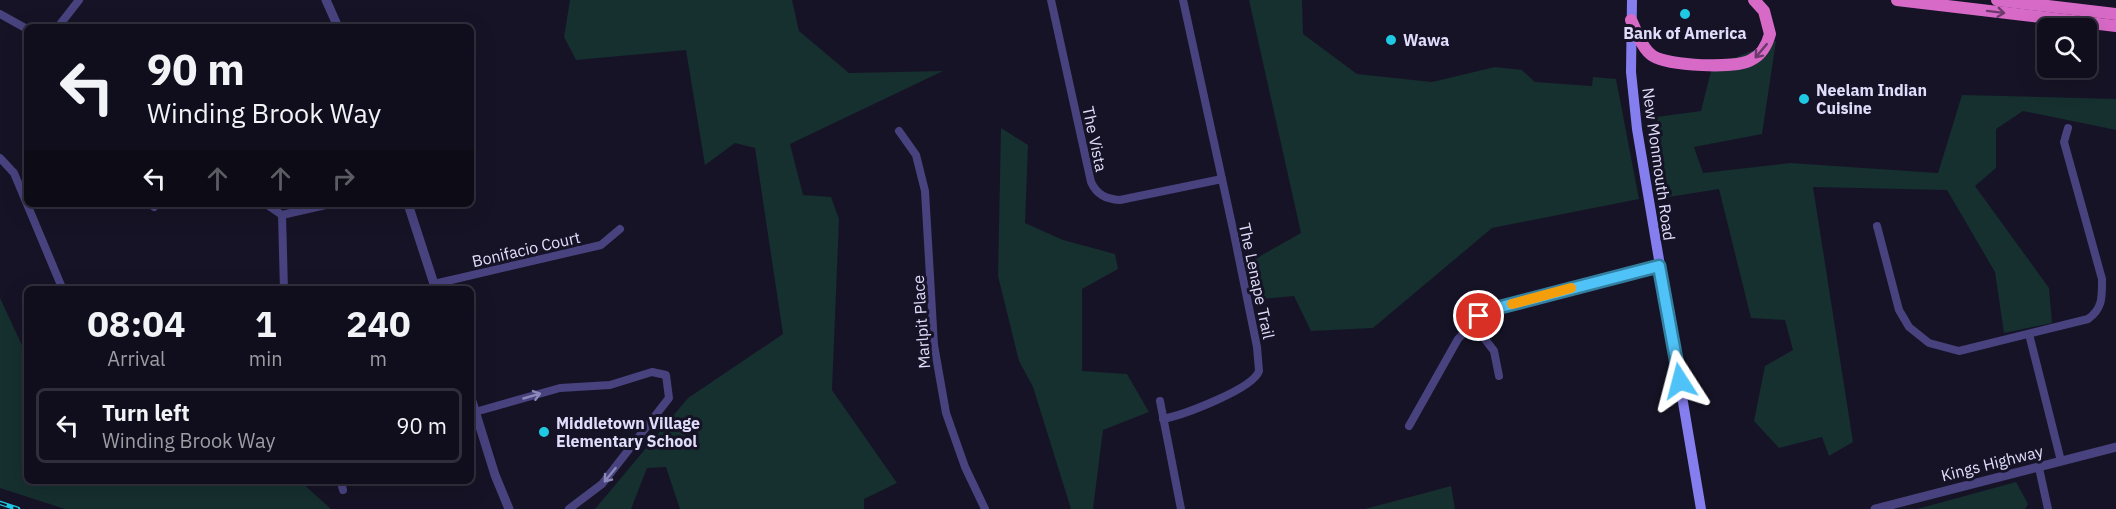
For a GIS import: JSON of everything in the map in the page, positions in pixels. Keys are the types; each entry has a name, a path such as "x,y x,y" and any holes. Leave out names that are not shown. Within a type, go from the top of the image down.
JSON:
{"highway":[{"path":"1631,20 1641,41 1651,55 1657,58 1704,64 1747,62 1764,48 1770,34 1764,11 1754,0"},
{"path":"1897,0 2116,26"},
{"path":"1997,0 2116,14"}],"main road":[{"name":"New Monmouth Road","path":"1632,0 1633,96 1659,266 1701,509"}],"street":[{"path":"60,24 79,0"},
{"path":"326,0 337,24"},
{"name":"The Vista","path":"1052,0 1090,182 1097,192 1110,199 1120,200 1222,179"},
{"name":"The Lenape Trail","path":"1163,419 1182,416 1251,382 1259,371 1257,347 1183,0"},
{"path":"0,14 24,27"},
{"path":"1877,226 1899,310 1909,327 1923,340 1955,351 2088,319 2098,312 2102,301 2102,279 2064,142 2068,128"},
{"name":"Marlpit Place","path":"898,131 916,155 925,191 934,345 946,413 965,467 985,509"},
{"path":"0,158 14,173 24,197"},
{"path":"28,207 61,286"},
{"path":"270,207 282,215 317,207"},
{"path":"409,207 435,286"},
{"path":"282,215 284,286"},
{"name":"Bonifacio Court","path":"439,286 601,245 620,229"},
{"path":"1409,426 1458,339 1472,322 1493,309 1659,266"},
{"path":"1472,322 1490,344 1499,376"},
{"path":"2029,334 2061,461"},
{"path":"476,412 560,388 610,385 652,372 666,375 669,398 602,484 569,509"},
{"path":"1160,401 1181,509"},
{"path":"474,406 509,509"},
{"name":"Kings Highway","path":"1875,509 2116,447"},
{"path":"2039,468 2048,509"}],"green space":[{"path":"570,0 792,0 799,31 849,73 943,71 790,144 803,195 831,197 839,219 832,390 897,483 864,499 864,509 680,509 666,467 647,468 631,509 595,509 688,398 783,334 755,148 735,143 705,165 686,50 576,60 564,37"},
{"path":"1249,0 1302,0 1303,34 1357,74 1432,82 1495,67 1522,70 1535,82 1592,86 1593,77 1616,79 1639,199 1492,228 1373,328 1311,331 1294,296 1261,299 1255,259 1301,233"},
{"path":"1776,41 1762,134 1694,147 1703,173 1790,163 1938,173 1962,95 2116,99 2116,130 2023,111 1996,129 1996,168 1975,186 2049,288 2052,323 2004,333 1995,272 1947,190 1813,187 1853,442 1829,456 1822,437 1779,448 1754,421 1765,366 1793,350 1785,320 1751,318 1719,189 1669,197 1656,117 1701,111 1712,67"},
{"path":"1001,128 1028,145 1025,223 1063,240 1115,254 1118,269 1082,289 1082,371 1127,374 1149,412 1103,430 1093,509 1071,509 1033,387 1019,361 998,276"},
{"path":"0,298 24,350 24,484 303,484 331,509 65,509 0,488"},
{"path":"2016,482 2028,504 2025,509 1917,509"},
{"path":"1451,486 1455,509 1365,509"}],"railway":[{"path":"0,503 18,509"}],"slow traffic":[{"path":"1512,304 1571,288"}],"place":[{"name":"Bank of America","path":"1685,14"},
{"name":"Wawa","path":"1391,40"},
{"name":"Neelam Indian Cuisine","path":"1804,99"},
{"name":"Middletown Village Elementary School","path":"544,432"}],"route":[{"path":"1479,316 1493,309 1659,266 1680,381"}]}
